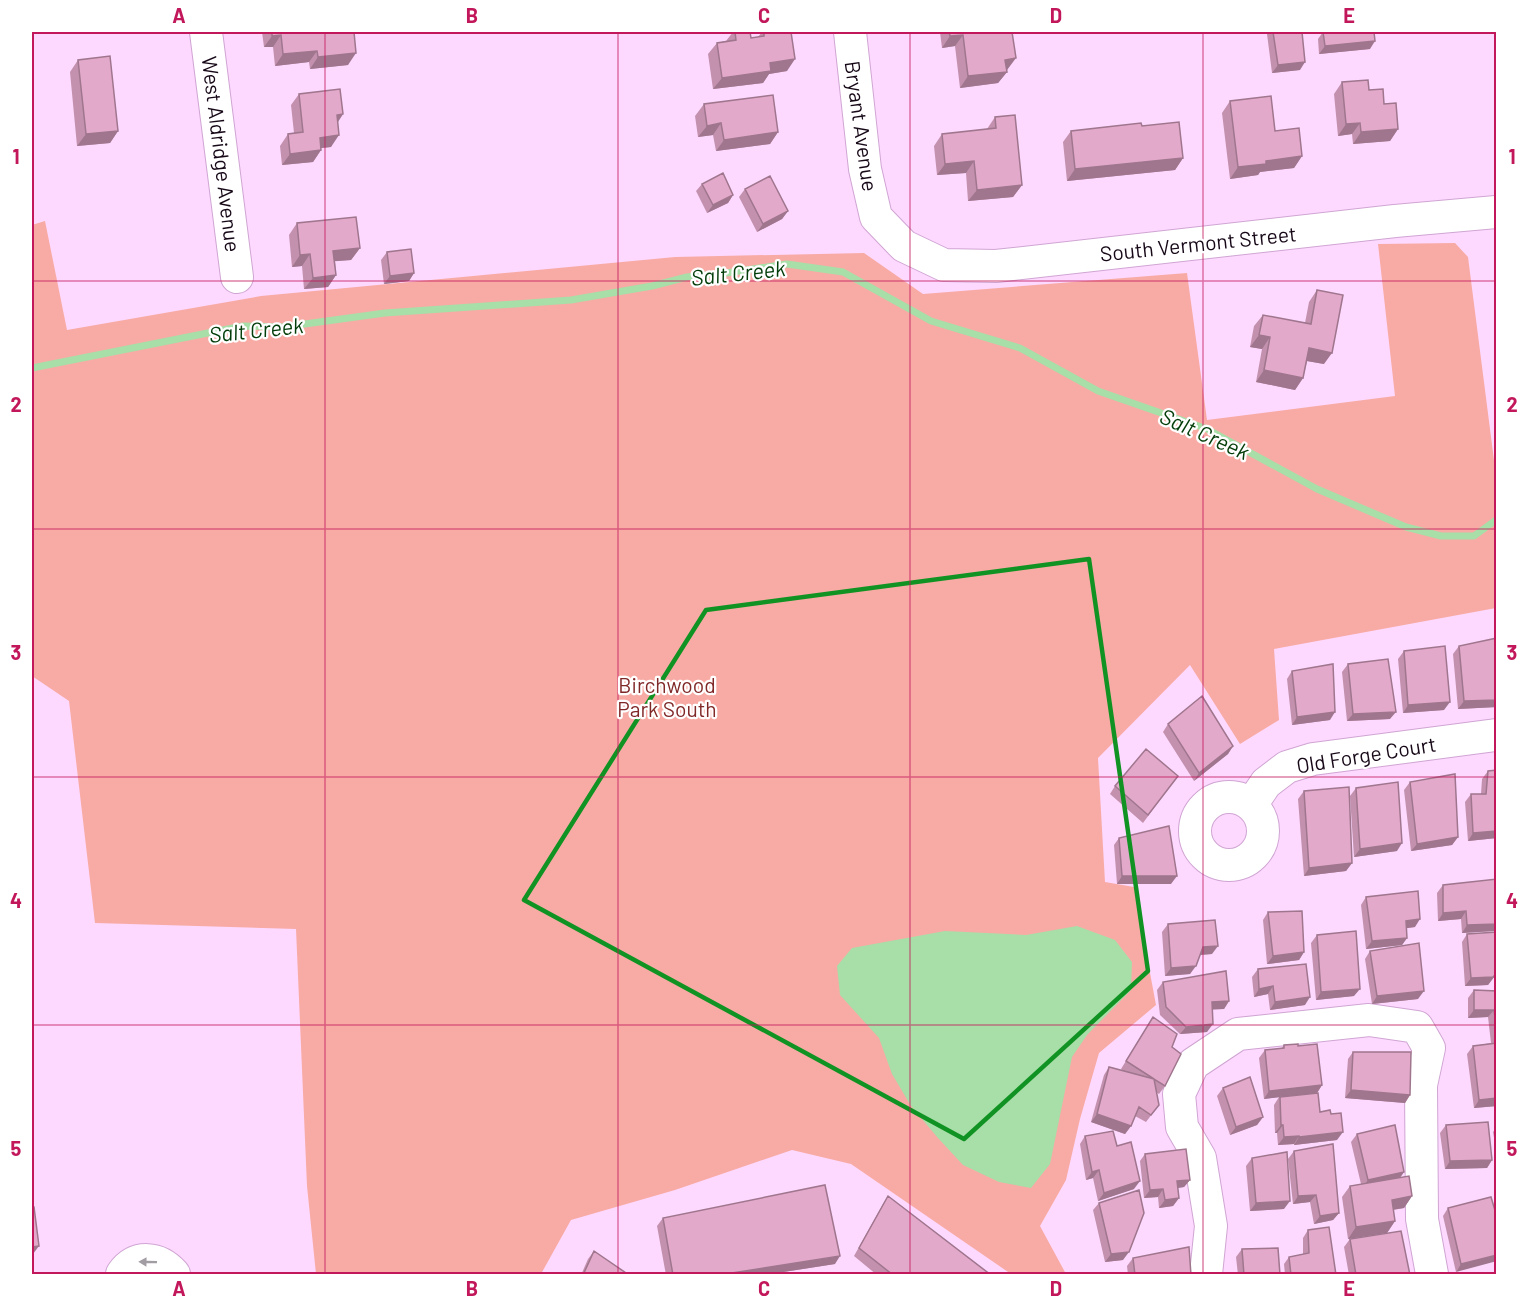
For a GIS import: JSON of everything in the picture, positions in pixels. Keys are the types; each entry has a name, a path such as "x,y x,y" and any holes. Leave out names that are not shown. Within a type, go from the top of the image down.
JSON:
{"street":[{"name":"West Aldridge Avenue","path":"206,32 237,277"},
{"name":"Bryant Avenue","path":"850,32 865,169 876,217 904,246"},
{"name":"South Vermont Street","path":"904,246 944,265 996,266 1383,222 1497,212"},
{"name":"Old Forge Court","path":"1251,804 1266,783 1287,766 1313,759 1497,735"},
{"path":"1206,1275 1211,1226 1200,1158 1182,1127 1179,1094 1193,1064 1238,1034 1369,1020 1417,1027 1429,1048 1421,1085 1422,1219 1431,1275"},
{"path":"122,1275 127,1267 137,1262 151,1260 167,1266 174,1275"}],"highlighted area":[{"path":"1089,559 1148,971 964,1139 524,900 706,610"}],"green space":[{"name":"Birchwood Park South","path":"45,221 67,330 261,296 675,257 864,253 923,294 1187,273 1207,420 1395,396 1378,244 1455,243 1468,257 1496,476 1496,608 1274,649 1279,720 1240,744 1190,665 1098,758 1105,882 1134,887 1156,1005 1099,1053 1066,1180 1040,1226 1066,1274 1011,1274 851,1164 792,1150 675,1190 571,1220 541,1274 316,1274 307,1186 296,929 95,923 69,701 32,676 32,225"}],"shaded area":[{"path":"1077,926 1115,940 1132,962 1131,990 1087,1035 1072,1057 1050,1164 1031,1188 999,1182 963,1165 911,1106 892,1074 879,1038 840,995 837,966 852,948 945,931 1026,935"}],"building":[{"path":"272,32 354,32 356,53 318,57 317,51 283,54 281,35 272,36"},
{"path":"735,32 750,32 751,38 764,36 764,32 791,32 795,59 770,63 771,71 722,78 717,43 736,40"},
{"path":"949,32 1012,32 1016,58 1005,60 1007,72 968,76 963,35 950,36"},
{"path":"1273,32 1302,32 1305,62 1278,65"},
{"path":"1323,32 1374,32 1375,41 1325,46"},
{"path":"110,56 118,131 86,134 78,60"},
{"path":"1368,80 1369,90 1383,89 1384,104 1396,103 1398,129 1361,132 1360,123 1346,124 1342,82"},
{"path":"340,89 343,114 337,115 339,135 320,138 321,150 290,154 288,134 303,132 299,94"},
{"path":"773,95 778,132 724,140 721,123 707,126 704,104"},
{"path":"1271,96 1275,131 1299,128 1302,156 1238,167 1230,101"},
{"path":"1015,115 1022,185 977,190 974,161 945,164 942,134 996,128 995,117"},
{"path":"1179,122 1183,158 1075,169 1071,131 1141,123 1142,126"},
{"path":"723,173 733,195 713,205 702,184"},
{"path":"770,176 788,211 763,224 745,189"},
{"path":"356,217 360,248 333,251 336,275 313,278 310,254 300,255 297,223"},
{"path":"411,249 414,273 390,276 387,252"},
{"path":"1317,290 1343,295 1332,353 1309,348 1303,378 1264,370 1270,337 1259,335 1263,315 1311,324"},
{"path":"1497,638 1497,700 1464,701 1459,646"},
{"path":"1445,646 1450,702 1408,705 1404,651"},
{"path":"1388,659 1396,712 1353,714 1348,664"},
{"path":"1333,664 1335,712 1297,717 1292,671"},
{"path":"1202,696 1233,746 1199,773 1168,724"},
{"path":"1146,749 1178,776 1148,815 1115,786"},
{"path":"1497,770 1497,831 1473,833 1471,794 1486,794 1488,771"},
{"path":"1455,774 1458,837 1417,844 1410,782"},
{"path":"1398,782 1402,843 1360,849 1356,788"},
{"path":"1349,787 1352,863 1309,868 1304,791"},
{"path":"1169,826 1177,876 1122,876 1119,838"},
{"path":"1497,879 1497,924 1467,925 1466,911 1443,913 1443,885"},
{"path":"1418,891 1420,919 1406,921 1407,938 1372,941 1366,897"},
{"path":"1302,911 1304,952 1273,956 1268,912"},
{"path":"1215,920 1218,946 1203,947 1196,966 1171,968 1168,924"},
{"path":"1356,931 1360,989 1321,992 1317,935"},
{"path":"1497,932 1497,973 1493,977 1471,978 1467,934"},
{"path":"1419,943 1424,991 1377,996 1370,951"},
{"path":"1306,964 1310,997 1275,1002 1273,986 1259,989 1258,969"},
{"path":"1226,971 1229,1001 1212,1002 1213,1024 1186,1027 1166,1007 1163,982"},
{"path":"1474,990 1497,991 1497,1033 1494,1010 1474,1010"},
{"path":"1153,1017 1177,1034 1172,1047 1181,1054 1165,1086 1126,1061"},
{"path":"1497,1043 1497,1098 1479,1100 1473,1046"},
{"path":"1298,1044 1298,1046 1317,1044 1322,1085 1269,1091 1265,1050"},
{"path":"1353,1052 1411,1052 1410,1095 1351,1090"},
{"path":"1109,1067 1154,1079 1159,1105 1151,1115 1139,1107 1131,1126 1097,1114"},
{"path":"1250,1077 1263,1117 1236,1127 1223,1088"},
{"path":"1318,1093 1320,1112 1330,1110 1331,1114 1341,1113 1343,1132 1284,1137 1280,1097"},
{"path":"1488,1122 1492,1160 1450,1161 1446,1125"},
{"path":"1395,1125 1404,1172 1368,1180 1357,1134"},
{"path":"1113,1131 1117,1146 1131,1142 1140,1181 1104,1193 1099,1170 1092,1172 1085,1136"},
{"path":"1333,1144 1339,1213 1320,1216 1316,1195 1298,1196 1294,1151"},
{"path":"1186,1149 1190,1180 1177,1181 1179,1198 1165,1200 1163,1189 1150,1190 1145,1154"},
{"path":"1287,1152 1290,1201 1256,1203 1252,1158"},
{"path":"1409,1176 1412,1196 1392,1200 1395,1221 1356,1227 1350,1186"},
{"path":"825,1185 840,1256 719,1275 673,1275 663,1218"},
{"path":"1139,1190 1144,1213 1129,1252 1111,1254 1099,1203"},
{"path":"888,1196 991,1275 893,1275 859,1248"},
{"path":"1491,1197 1497,1217 1497,1255 1461,1264 1448,1208"},
{"path":"32,1207 34,1207 39,1246 32,1247"},
{"path":"1329,1227 1336,1275 1291,1275 1289,1257 1309,1253 1308,1230"},
{"path":"1401,1231 1410,1275 1356,1275 1350,1239"},
{"path":"1189,1247 1191,1275 1135,1275 1133,1258"},
{"path":"1278,1248 1280,1275 1244,1275 1242,1249"},
{"path":"594,1251 629,1275 583,1275"}],"waterway":[{"name":"Salt Creek","path":"32,368 243,326 283,327 385,313 571,300 652,286 687,277 787,264 843,272 931,321 1020,348 1098,391 1207,429 1317,489 1406,527 1441,536 1474,536 1496,520"}]}
